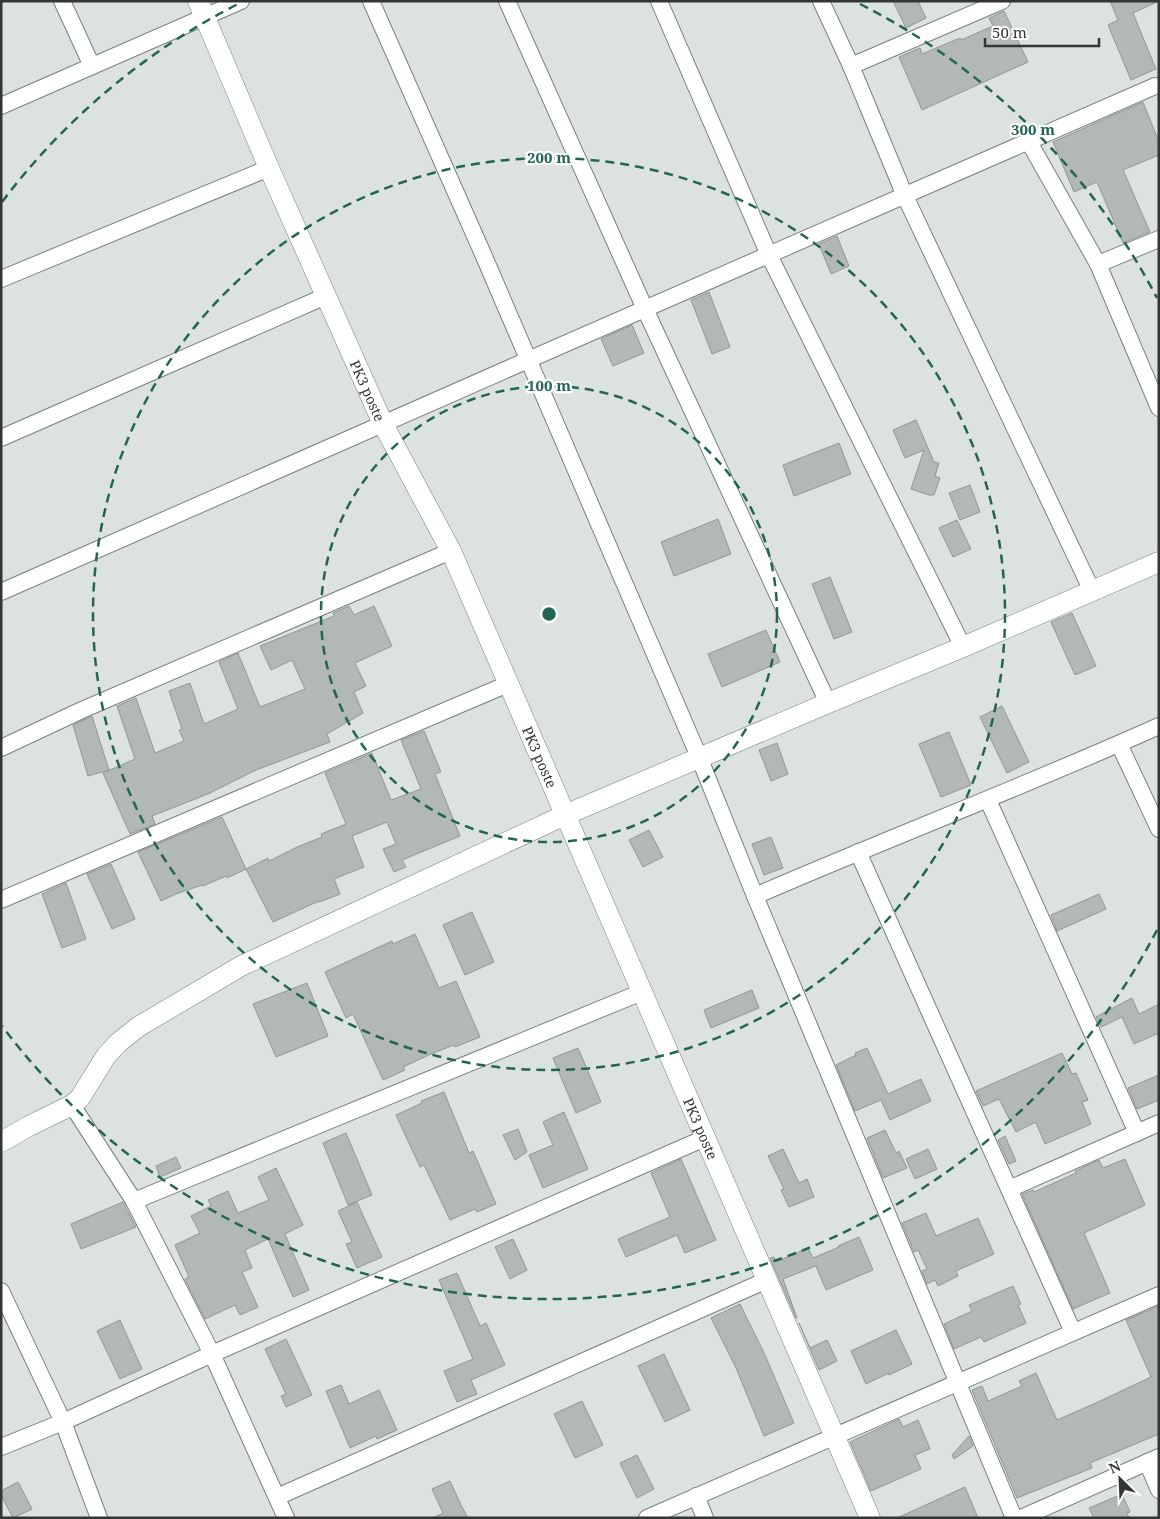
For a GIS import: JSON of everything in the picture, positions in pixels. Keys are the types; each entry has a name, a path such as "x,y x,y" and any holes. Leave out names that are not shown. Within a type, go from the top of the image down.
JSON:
{"street":[{"path":"62,1 92,66"},
{"path":"1,106 92,66 201,9 241,1"},
{"path":"371,1 699,758 1014,1518"},
{"path":"507,1 645,309 828,703"},
{"path":"658,1 769,255 963,647"},
{"path":"821,1 851,66 905,196 1092,591"},
{"path":"851,66 976,7 1002,1"},
{"name":"PK3 poste","path":"201,9 269,168 383,424 451,551 870,1518"},
{"path":"1,592 1155,86"},
{"path":"1029,142 1098,264 1157,399"},
{"path":"1,279 269,168"},
{"path":"1098,264 1159,239"},
{"path":"1,438 326,296"},
{"path":"1,748 82,710 451,551"},
{"path":"1,1142 72,1105 80,1098 106,1056 118,1043 138,1028 241,966 565,815 1159,562"},
{"path":"1,900 508,684"},
{"path":"755,896 988,800 1159,726"},
{"path":"1119,744 1159,828"},
{"path":"988,800 1137,1133"},
{"path":"858,852 1073,1332"},
{"path":"134,1201 642,992"},
{"path":"72,1105 134,1201 212,1354 286,1518"},
{"path":"1009,1189 1159,1123"},
{"path":"1,1447 63,1422 212,1354 705,1138"},
{"path":"277,1497 767,1280"},
{"path":"1,1291 63,1422 99,1518"},
{"path":"647,1518 1159,1294"},
{"path":"1021,1518 1153,1459 1159,1490"},
{"path":"696,1496 706,1518"}],"building":[{"path":"893,1 918,1 926,18 906,28"},
{"path":"1110,1 1159,1 1133,13 1156,69 1131,80 1108,25 1118,20"},
{"path":"1004,11 1028,62 922,110 899,57 920,48 922,54 993,26 989,18"},
{"path":"1143,102 1159,142 1159,155 1123,170 1150,232 1123,243 1097,182 1074,192 1053,142"},
{"path":"837,236 849,266 831,274 819,244"},
{"path":"709,292 730,347 712,354 691,300"},
{"path":"632,325 644,353 613,366 601,339"},
{"path":"916,420 934,462 939,463 935,476 940,478 934,495 911,489 924,450 905,458 893,430"},
{"path":"839,443 851,474 794,496 783,465"},
{"path":"970,485 980,512 960,520 949,493"},
{"path":"718,519 731,554 674,576 661,542"},
{"path":"957,520 971,549 953,557 939,528"},
{"path":"830,577 852,632 834,639 812,584"},
{"path":"349,606 354,615 374,606 392,646 355,663 366,686 354,692 363,713 327,734 330,742 256,770 208,794 152,816 155,824 130,834 103,773 135,759 117,706 136,698 155,753 184,741 179,730 182,729 169,691 190,683 204,724 238,709 219,662 238,653 260,707 305,689 292,660 271,670 260,646 334,616 333,613"},
{"path":"1072,613 1096,666 1075,675 1051,622"},
{"path":"766,630 780,662 722,687 708,654"},
{"path":"1002,706 1029,762 1007,773 980,717"},
{"path":"92,716 109,770 88,776 73,725"},
{"path":"424,731 441,772 435,774 460,836 402,860 406,867 394,872 383,849 396,844 387,822 352,836 364,867 334,879 340,894 319,901 273,922 246,869 268,858 269,861 322,837 321,834 346,824 325,773 372,753 391,800 421,789 401,740"},
{"path":"949,732 971,785 941,797 919,744"},
{"path":"777,743 788,774 771,781 759,750"},
{"path":"222,817 246,869 227,878 226,876 161,901 138,852"},
{"path":"649,830 663,857 643,867 629,840"},
{"path":"771,837 783,868 764,875 752,844"},
{"path":"111,864 135,919 112,929 87,874"},
{"path":"66,883 86,939 62,948 42,894"},
{"path":"1099,894 1106,909 1057,931 1051,915"},
{"path":"472,912 494,962 465,975 443,925"},
{"path":"415,934 439,988 456,981 480,1037 431,1054 403,1067 405,1070 383,1080 353,1014 346,1018 325,972 392,941 393,944"},
{"path":"307,983 328,1036 276,1057 253,1004"},
{"path":"752,990 759,1008 711,1028 704,1010"},
{"path":"1132,998 1139,1014 1159,1004 1159,1033 1134,1044 1122,1017 1101,1027 1096,1017"},
{"path":"578,1048 601,1102 576,1113 553,1058"},
{"path":"867,1048 888,1094 921,1079 931,1101 890,1120 881,1100 855,1111 836,1065"},
{"path":"1062,1053 1072,1074 1076,1073 1088,1100 1082,1102 1091,1124 1045,1144 1036,1123 1016,1132 999,1099 983,1106 976,1091"},
{"path":"1159,1075 1159,1100 1137,1109 1128,1088"},
{"path":"444,1092 469,1153 473,1151 496,1204 477,1212 475,1209 450,1220 424,1165 420,1167 396,1115 422,1103 421,1101"},
{"path":"564,1112 588,1169 543,1188 529,1155 553,1145 543,1122"},
{"path":"518,1129 527,1152 515,1160 503,1135"},
{"path":"885,1130 896,1153 899,1151 907,1168 883,1178 867,1138"},
{"path":"346,1133 372,1195 348,1205 323,1143"},
{"path":"1005,1136 1016,1161 1009,1164 998,1140"},
{"path":"783,1149 799,1183 807,1179 814,1197 789,1207 781,1190 784,1189 768,1156"},
{"path":"928,1149 937,1169 915,1179 906,1159"},
{"path":"176,1157 181,1168 160,1177 156,1166"},
{"path":"681,1159 716,1240 685,1253 677,1235 626,1257 618,1239 670,1217 651,1173"},
{"path":"1125,1159 1145,1205 1084,1233 1110,1293 1073,1309 1022,1194 1033,1190 1034,1192 1076,1173 1075,1171 1099,1160 1103,1168"},
{"path":"276,1168 303,1225 285,1234 309,1290 293,1297 268,1239 245,1250 252,1268 242,1272 258,1307 240,1315 235,1305 205,1319 185,1279 189,1277 175,1245 200,1233 191,1216 211,1206 208,1200 228,1191 238,1213 269,1200 258,1177"},
{"path":"123,1202 136,1227 81,1249 71,1224"},
{"path":"357,1202 382,1257 357,1268 346,1244 352,1242 338,1211"},
{"path":"926,1213 936,1236 978,1218 994,1254 956,1271 958,1276 938,1286 935,1280 927,1284 922,1271 927,1269 918,1250 914,1252 902,1223"},
{"path":"859,1237 873,1270 826,1290 816,1266 783,1279 796,1318 770,1258 774,1257 776,1262 808,1248 813,1258"},
{"path":"513,1239 527,1270 510,1279 495,1247"},
{"path":"457,1273 480,1326 486,1323 505,1365 471,1380 477,1394 457,1402 444,1371 473,1359 439,1280"},
{"path":"1013,1286 1021,1304 1018,1305 1026,1323 984,1342 981,1337 954,1349 944,1324 972,1311 969,1305"},
{"path":"740,1304 765,1355 794,1423 764,1436 736,1368 711,1318"},
{"path":"1159,1306 1159,1434 1090,1463 1092,1468 1017,1498 972,1390 982,1386 988,1401 1022,1386 1019,1381 1036,1373 1057,1420 1098,1402 1151,1377 1126,1320"},
{"path":"120,1320 142,1369 120,1379 97,1331"},
{"path":"799,1323 810,1348 827,1340 837,1361 819,1370"},
{"path":"896,1330 912,1364 866,1384 851,1351"},
{"path":"286,1339 312,1395 286,1407 281,1396 286,1394 265,1349"},
{"path":"664,1354 690,1410 665,1422 638,1366"},
{"path":"341,1385 349,1404 379,1390 397,1430 377,1439 376,1436 350,1448 326,1391"},
{"path":"582,1401 603,1445 575,1458 554,1414"},
{"path":"899,1419 903,1427 918,1420 930,1449 915,1455 921,1469 871,1491 850,1442"},
{"path":"969,1436 973,1446 954,1459 952,1455"},
{"path":"637,1455 654,1489 637,1498 620,1463"},
{"path":"450,1481 468,1518 433,1518 443,1513 432,1489"},
{"path":"18,1482 32,1509 13,1518 1,1495 1,1491"},
{"path":"965,1487 978,1518 897,1518"},
{"path":"1122,1494 1130,1512 1127,1513 1129,1518 1094,1518 1089,1508"}]}
